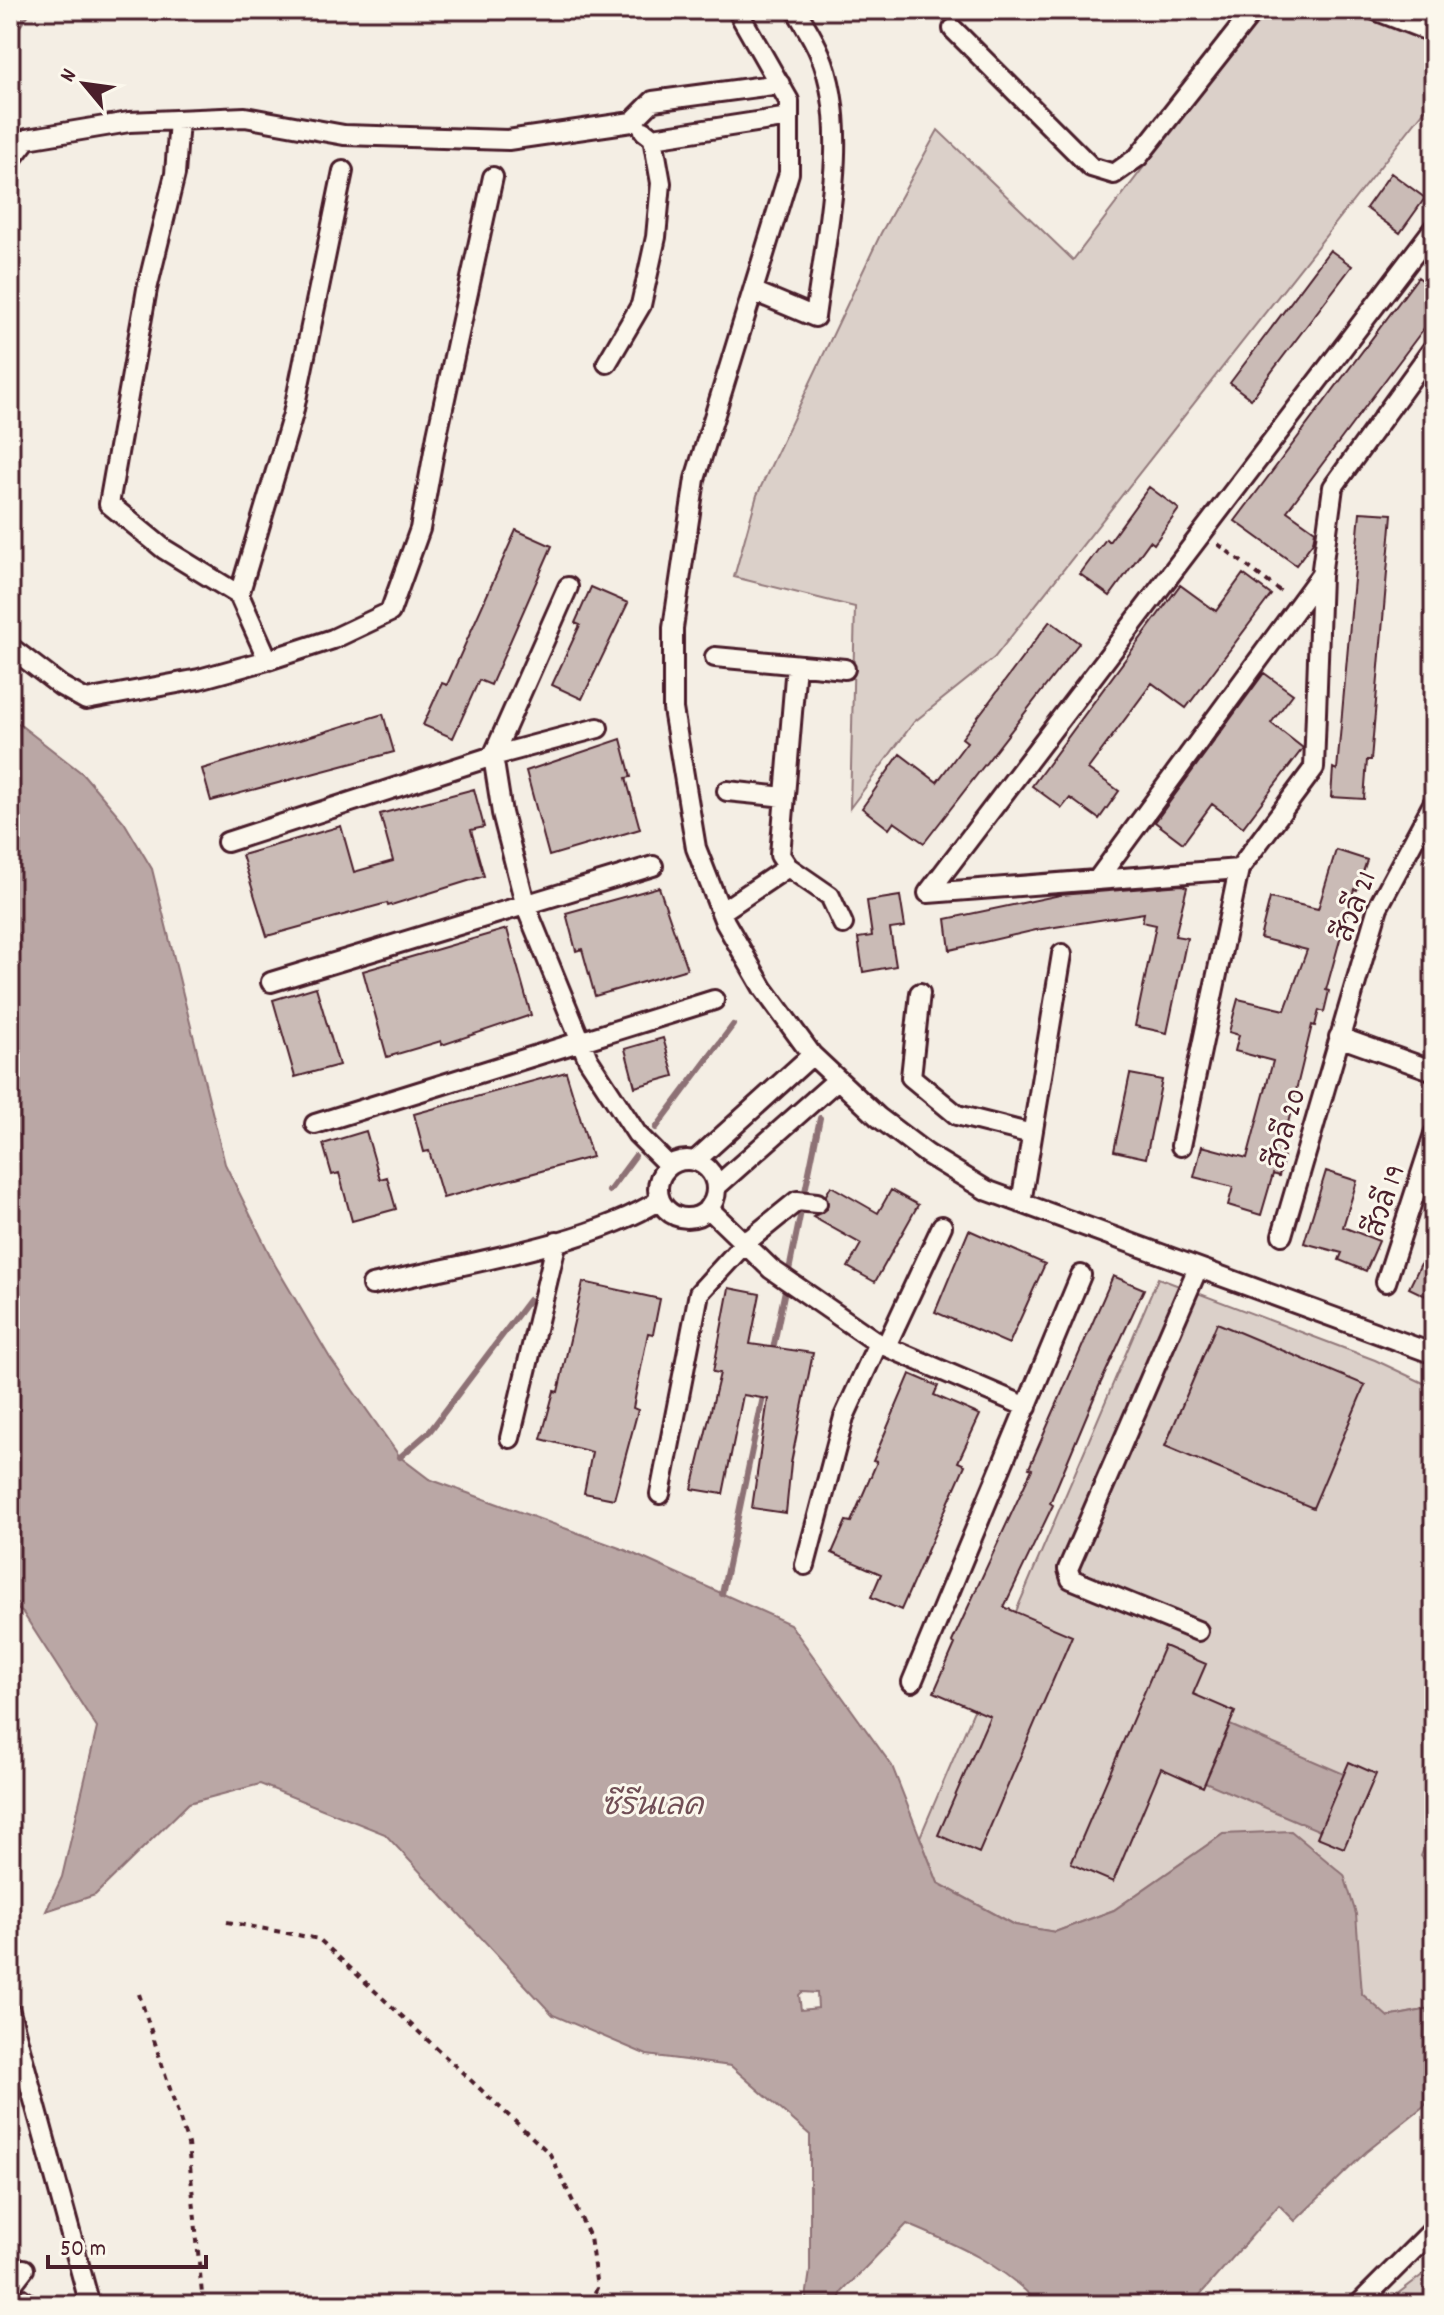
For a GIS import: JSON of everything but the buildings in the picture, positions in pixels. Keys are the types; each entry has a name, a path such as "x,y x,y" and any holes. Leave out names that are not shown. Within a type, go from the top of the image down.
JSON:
{"street":[{"path":"737,10 789,101 789,173 695,479 673,628 673,709 681,771 696,848 721,912 763,988 812,1055 837,1080 927,1154 986,1190 1197,1270 1397,1338 1434,1354"},
{"path":"753,291 815,317 835,155 832,94 821,55 796,10"},
{"path":"953,29 1091,167 1114,174 1138,157 1254,10"},
{"path":"1375,10 1434,33"},
{"path":"10,161 27,139 129,122 245,117 344,135 508,140 632,122 653,101 780,84"},
{"path":"653,138 789,117"},
{"path":"179,120 175,174 147,289 109,504 164,549 239,595 268,660"},
{"path":"607,363 641,305 656,237 661,183 653,138 632,122"},
{"path":"239,595 293,414 343,171"},
{"path":"10,647 61,686 86,700 199,679 268,660 333,639 390,612 420,529 437,435 493,177"},
{"path":"1239,869 928,893 1202,532 1431,240"},
{"path":"1181,1146 1239,869 1314,768 1321,576 1333,487 1434,347"},
{"path":"1097,880 1321,576"},
{"path":"568,587 493,756 502,813 526,907 582,1042 610,1097 637,1134 669,1166"},
{"path":"715,657 845,669"},
{"path":"796,665 780,855 788,867 830,896 843,924"},
{"path":"227,842 493,756 598,728"},
{"path":"727,791 785,797"},
{"name":"สีวลี 21","path":"1339,1037 1378,907 1434,802"},
{"path":"271,982 653,866"},
{"path":"721,912 788,867"},
{"path":"1021,1203 1062,954"},
{"path":"920,993 911,1077 957,1115 1032,1134"},
{"path":"315,1124 714,1000"},
{"path":"1339,1037 1434,1071"},
{"name":"สีวลี 20","path":"1282,1235 1339,1037"},
{"path":"695,1161 812,1055"},
{"path":"716,1187 710,1171 686,1159 669,1166 659,1181 660,1200 665,1208 682,1217 699,1215 708,1208 716,1187 837,1080"},
{"name":"สีวลี 19","path":"1386,1282 1434,1134"},
{"path":"372,1285 561,1239 644,1210 660,1200"},
{"path":"660,1494 699,1293 744,1244 808,1202"},
{"path":"708,1208 787,1280 882,1344 1027,1407"},
{"path":"805,1565 844,1417 942,1226"},
{"path":"510,1438 561,1239"},
{"path":"1197,1270 1068,1569 1071,1579 1198,1631"},
{"path":"912,1682 1081,1275"},
{"path":"10,2012 90,2305"},
{"path":"1358,2305 1434,2229"},
{"path":"10,2287 24,2269"}],"path":[{"path":"1202,532 1299,605"},
{"path":"227,1922 319,1939 550,2154 590,2237 597,2288 589,2305"},
{"path":"139,1994 188,2144 203,2305"}],"shaded area":[{"path":"1263,10 1356,10 1434,45 1434,98 994,658 914,722 850,808 855,607 734,577 757,495 881,233 938,130 1073,260"},
{"path":"1158,1278 1375,1360 1434,1388 1434,1825 1421,1856 1434,1870 1434,2004 1424,2010 1387,2017 1362,1994 1357,1959 1223,1834 1114,1910 1055,1932 1015,1925 938,1883 920,1837"},
{"path":"1434,2266 1434,2305 1383,2305"}],"water":[{"path":"10,10 32,10 10,40"},
{"name":"ซีรีนเลค","path":"10,717 83,774 124,822 152,869 225,1164 275,1265 330,1358 400,1457 429,1479 625,1550 790,1624 892,1766 938,1883 1015,1925 1055,1932 1114,1910 1223,1834 1291,1831 1344,1875 1356,1914 1362,1994 1388,2017 1424,2010 1434,2004 1434,2098 1366,2152 1295,2221 1279,2205 1191,2305 1039,2305 995,2267 907,2224 842,2292 837,2305 805,2305 810,2271 810,2135 731,2066 647,2055 553,2015 385,1834 260,1784 189,1803 95,1895 46,1911 62,1877 97,1728 23,1613 10,1604","holes":["802,1992 817,1993 818,2008 801,2010 799,1995"]},
{"path":"1230,1725 1344,1774 1320,1831 1205,1782"}],"waterway":[{"path":"656,1128 733,1025"},
{"path":"772,1354 820,1118"},
{"path":"609,1191 635,1156"},
{"path":"400,1457 430,1431 529,1300"},
{"path":"722,1594 764,1392"}]}
